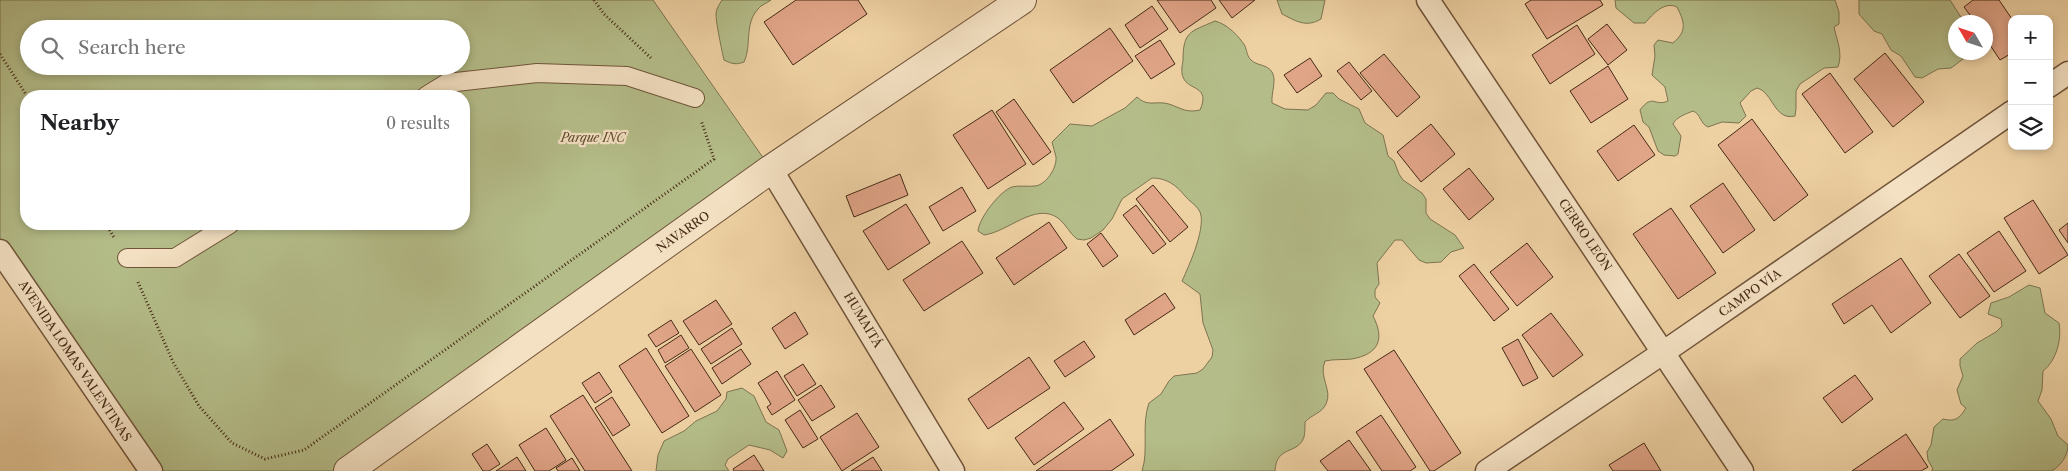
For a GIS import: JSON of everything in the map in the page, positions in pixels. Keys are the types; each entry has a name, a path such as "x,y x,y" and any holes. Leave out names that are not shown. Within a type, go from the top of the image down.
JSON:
{"street":[{"name":"NAVARRO","path":"348,471 772,169 1022,0"},
{"name":"CERRO LEÓN","path":"1428,0 1742,471"},
{"path":"436,90 447,83 537,73 627,76 694,98"},
{"path":"2053,83 2068,73"},
{"name":"CAMPO VÍA","path":"1487,471 1664,352 2008,115"},
{"name":"HUMAITÁ","path":"772,169 953,471"},
{"path":"127,258 175,258 220,230"},
{"name":"AVENIDA LOMAS VALENTINAS","path":"0,251 151,471"}],"path":[{"path":"594,0 604,14 653,59"},
{"path":"0,54 22,90"},
{"path":"110,230 127,258 173,362 199,406 232,443 265,459 304,450 714,159 694,98"}],"green space":[{"name":"Parque INC","path":"0,0 653,0 771,169 348,471 151,471 0,251"},
{"path":"722,0 771,0 759,8 751,21 748,49 744,62 741,63 734,64 724,60 716,15"},
{"path":"1277,0 1325,0 1321,19 1316,22 1306,23 1282,14"},
{"path":"1615,0 1835,0 1839,12 1839,24 1834,27 1840,52 1838,67 1824,68 1800,84 1796,91 1795,116 1782,114 1767,95 1757,88 1751,91 1740,103 1746,116 1739,123 1722,122 1708,127 1703,124 1696,112 1693,111 1681,116 1673,124 1681,136 1678,154 1675,156 1664,155 1658,151 1649,127 1643,122 1640,110 1651,101 1660,103 1668,101 1665,87 1652,75 1655,56 1654,45 1658,40 1673,43 1678,39 1683,31 1682,18 1677,7 1668,6 1659,9 1645,23 1634,23 1616,8"},
{"path":"1859,0 1950,0 1960,15 1948,15 1948,60 1962,60 1951,68 1938,69 1922,78 1915,77 1901,56 1891,50 1882,34 1874,31 1859,14"},
{"path":"1215,21 1236,34 1245,46 1251,60 1270,69 1274,79 1272,103 1285,109 1308,110 1316,105 1326,93 1333,93 1339,99 1359,109 1365,123 1383,135 1388,156 1394,161 1403,180 1422,193 1426,199 1426,213 1430,219 1455,235 1464,248 1451,252 1441,262 1426,263 1419,260 1402,240 1395,240 1377,263 1379,284 1375,290 1375,297 1380,303 1373,316 1379,332 1377,344 1374,349 1361,357 1325,361 1323,373 1328,394 1326,404 1322,410 1305,422 1301,443 1279,457 1275,471 1142,471 1149,403 1161,394 1174,376 1197,373 1203,369 1212,357 1213,350 1203,323 1200,294 1182,281 1193,256 1199,235 1201,216 1199,210 1171,183 1162,179 1152,178 1122,199 1112,219 1103,230 1091,238 1077,239 1061,220 1049,214 1040,213 1021,219 993,233 984,235 978,231 986,212 996,199 1007,190 1015,186 1039,185 1047,179 1053,171 1056,161 1052,142 1070,124 1092,126 1125,108 1137,97 1147,103 1164,103 1189,111 1200,110 1203,102 1201,92 1189,85 1182,75 1184,44 1194,31"},
{"path":"2029,285 2040,288 2045,313 2059,323 2059,343 2055,356 2043,371 2042,390 2038,401 2051,419 2058,436 2068,445 2065,456 2061,463 2052,471 1931,471 1933,469 1928,460 1927,452 1931,445 1934,427 1943,419 1956,419 1966,408 1961,404 1957,390 1963,376 1960,359 1977,343 1996,332 2002,326 2001,319 1988,314 1991,303 2009,297"},
{"path":"742,388 754,396 766,422 779,430 787,451 783,458 770,450 749,445 728,459 725,465 729,471 656,471 658,455 664,441 684,431 696,421 717,411 726,399 727,392"}],"building":[{"path":"796,0 858,0 867,14 793,65 764,22"},
{"path":"1157,0 1211,0 1216,8 1180,33"},
{"path":"1219,0 1255,0 1232,18"},
{"path":"1531,0 1600,0 1603,5 1547,39 1525,4"},
{"path":"1973,0 1999,0 2009,15 2008,55 2000,60 1993,50 1993,15 1970,15 1964,7"},
{"path":"1152,6 1168,29 1140,48 1125,25"},
{"path":"1607,24 1627,50 1608,65 1588,39"},
{"path":"1577,25 1595,54 1550,84 1532,55"},
{"path":"1110,28 1133,61 1073,103 1050,70"},
{"path":"1160,40 1175,64 1151,79 1135,56"},
{"path":"1885,53 1924,102 1893,127 1854,79"},
{"path":"1384,54 1420,97 1397,117 1360,73"},
{"path":"1310,58 1322,76 1297,93 1284,75"},
{"path":"1349,62 1372,91 1361,100 1337,71"},
{"path":"1608,66 1628,99 1591,123 1570,91"},
{"path":"1830,73 1873,132 1845,153 1802,94"},
{"path":"1014,99 1051,152 1033,165 996,112"},
{"path":"992,110 1026,164 988,189 953,135"},
{"path":"1752,119 1808,195 1774,221 1718,145"},
{"path":"1431,124 1455,154 1421,182 1397,152"},
{"path":"1634,125 1655,155 1618,181 1597,151"},
{"path":"1469,168 1494,199 1469,220 1443,189"},
{"path":"900,174 908,195 854,217 846,196"},
{"path":"1723,183 1755,230 1723,253 1690,206"},
{"path":"1153,185 1188,227 1170,242 1136,199"},
{"path":"962,187 976,211 943,231 929,207"},
{"path":"2033,200 2068,255 2039,274 2004,218"},
{"path":"906,204 930,243 888,270 863,231"},
{"path":"1136,205 1166,244 1153,254 1123,215"},
{"path":"1671,208 1716,273 1678,299 1633,234"},
{"path":"1049,222 1067,248 1014,285 996,258"},
{"path":"2068,223 2068,243 2059,230"},
{"path":"1999,231 2026,271 1994,292 1967,253"},
{"path":"1101,233 1118,256 1103,267 1087,244"},
{"path":"962,241 983,273 924,311 903,280"},
{"path":"1527,243 1553,277 1517,306 1490,272"},
{"path":"1959,254 1990,296 1960,318 1929,276"},
{"path":"1901,258 1931,303 1891,333 1872,305 1844,324 1832,304"},
{"path":"1474,264 1509,309 1494,321 1459,276"},
{"path":"1165,293 1175,308 1134,335 1125,320"},
{"path":"716,300 732,324 699,345 683,321"},
{"path":"795,312 808,334 785,349 772,328"},
{"path":"1551,313 1583,355 1553,377 1522,335"},
{"path":"671,320 679,333 656,347 648,335"},
{"path":"732,328 742,344 711,364 701,349"},
{"path":"681,335 689,348 665,363 658,350"},
{"path":"1518,339 1538,378 1523,386 1502,348"},
{"path":"1084,341 1095,357 1065,377 1054,361"},
{"path":"646,348 689,416 662,433 619,366"},
{"path":"691,349 721,395 695,412 665,366"},
{"path":"741,349 751,364 722,384 712,368"},
{"path":"1394,350 1461,453 1434,471 1430,471 1364,369"},
{"path":"1029,357 1050,388 988,429 968,399"},
{"path":"803,364 816,384 797,396 784,376"},
{"path":"777,371 795,400 772,415 767,407 771,404 758,383"},
{"path":"599,372 612,392 595,403 582,383"},
{"path":"1855,375 1873,399 1842,423 1823,398"},
{"path":"821,385 835,407 812,421 798,400"},
{"path":"583,395 632,471 585,471 550,416"},
{"path":"612,397 630,425 613,436 595,408"},
{"path":"1064,402 1084,429 1034,465 1015,438"},
{"path":"800,410 818,439 803,448 785,420"},
{"path":"857,413 879,447 842,471 820,437"},
{"path":"1381,415 1416,467 1410,471 1382,471 1356,432"},
{"path":"1110,419 1134,455 1111,471 1036,471"},
{"path":"546,428 566,460 549,471 535,471 519,445"},
{"path":"1906,434 1928,467 1921,471 1852,471"},
{"path":"1349,440 1371,471 1328,471 1320,461"},
{"path":"1644,443 1661,471 1613,471 1609,465"},
{"path":"487,444 500,464 489,471 483,471 472,454"},
{"path":"754,455 764,471 734,471 733,469"},
{"path":"517,457 526,471 496,471"},
{"path":"873,457 882,471 851,471"},
{"path":"572,458 580,471 558,471 556,468"}]}
